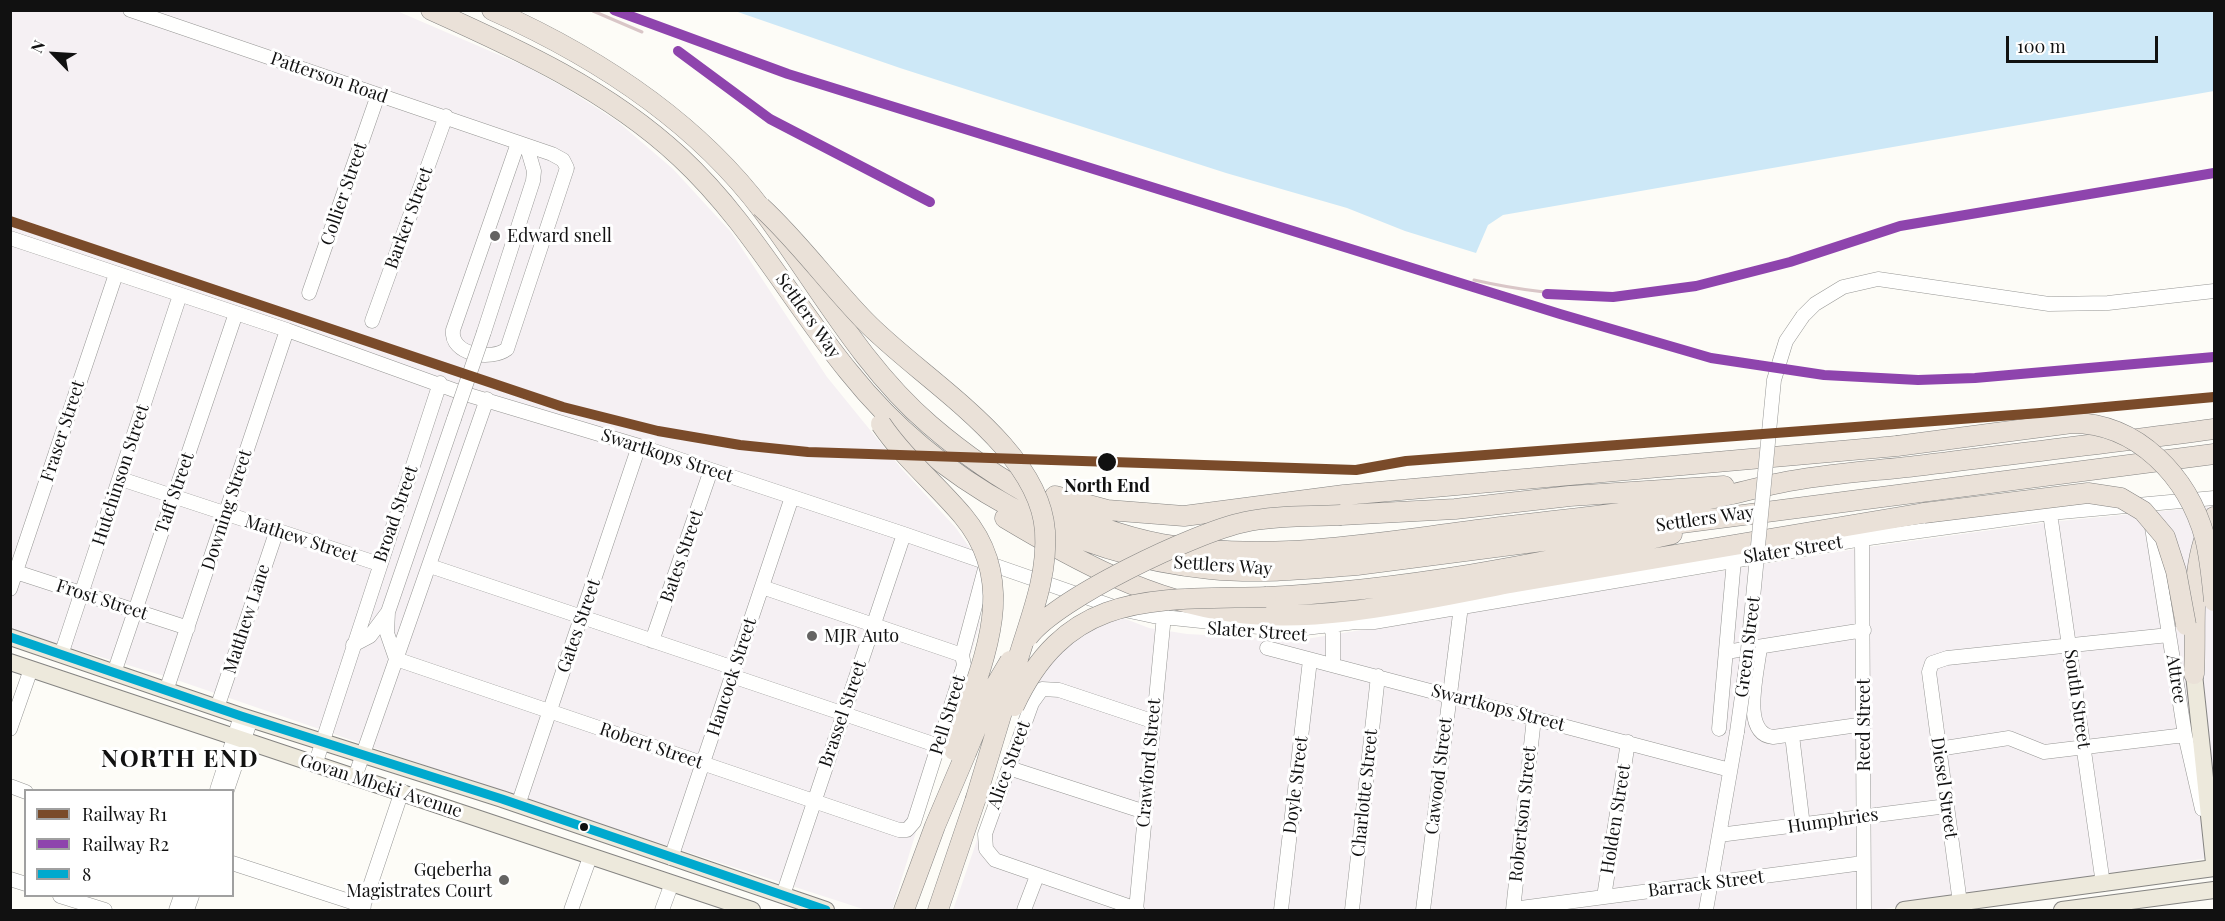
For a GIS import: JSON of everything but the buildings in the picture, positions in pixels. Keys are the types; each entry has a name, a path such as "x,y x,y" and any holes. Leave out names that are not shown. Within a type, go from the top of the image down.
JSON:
{"highway":[{"name":"Settlers Way","path":"431,10 551,66 604,97 680,156 743,225 849,373 900,427 957,475 1001,502 1058,530 1129,555 1233,571 1283,571 1435,555 1788,507 2214,454"},
{"name":"Settlers Way","path":"492,10 545,35 600,66 651,100 685,127 761,207 853,340 902,399 960,450 1012,485 1067,506 1097,526 1161,544 1230,551 1273,552 1356,546 1703,500 1783,482 2214,429"},
{"path":"761,207 800,246 880,336 1000,441 1027,476 1037,498 1045,528 1042,583 976,798 938,910"},
{"path":"849,373 854,391 965,518 990,565 994,594 991,630 953,750 935,826 904,910"},
{"path":"1067,506 1184,516 1344,495 1897,446 2072,423 2097,426 2128,436 2152,451 2164,464 2187,497 2205,537 2214,602"},
{"path":"881,424 953,483 1023,529 1078,560 1155,593 1209,609 1270,616 1340,611 1427,598 1924,513 2088,493 2121,498 2143,511 2165,537 2174,562 2184,629 2194,674"},
{"path":"953,750 1007,665 1031,633 1059,609 1156,556 1230,525 1263,519 1455,509 1570,495 1783,482"},
{"path":"976,798 1010,715 1031,674 1056,642 1091,618 1136,603 1367,591 1425,583 1575,557 1788,507"},
{"path":"2184,629 2199,558 2207,530 2214,517"}],"main road":[{"name":"Govan Mbeki Avenue","path":"10,637 246,718 363,753 826,910"},
{"name":"Govan Mbeki Avenue","path":"10,662 238,740 402,791 751,910"},
{"path":"1904,910 2103,884 2214,861 2194,674"},
{"path":"2062,910 2107,907 2214,890"}],"street":[{"name":"Patterson Road","path":"130,10 446,116 522,145"},
{"name":"Collier Street","path":"309,293 378,95"},
{"name":"Barker Street","path":"372,321 446,116"},
{"path":"522,145 559,158 567,168 507,349 498,355 482,356 459,347 453,339 453,330 522,145"},
{"name":"Broad Street","path":"396,659 387,633 388,612 533,181 534,171 522,145"},
{"name":"Swartkops Street","path":"10,238 287,330 440,383 462,393 639,446 904,534 1119,609 1165,619"},
{"name":"Fraser Street","path":"10,589 116,274"},
{"name":"Green Street","path":"1706,910 1747,660 1774,380 1786,341 1803,316 1815,304 1843,287 1878,279 2049,304 2108,303 2214,291"},
{"name":"Hutchinson Street","path":"61,655 121,480 180,295"},
{"name":"Taff Street","path":"114,673 236,313"},
{"name":"Downing Street","path":"166,691 287,330"},
{"name":"Broad Street","path":"315,765 440,383"},
{"path":"355,777 487,399"},
{"name":"Gates Street","path":"518,805 639,446"},
{"name":"Bates Street","path":"652,641 711,470"},
{"name":"Mathew Street","path":"121,480 379,564"},
{"name":"Hancock Street","path":"671,858 792,497"},
{"name":"Slater Street","path":"1165,619 1273,636 1305,637 1331,629 1358,629 1374,622 1461,606 1862,539 2050,513 2214,498"},
{"name":"Attree","path":"2148,504 2184,629 2185,735 2214,861"},
{"name":"South Street","path":"2050,513 2103,884"},
{"name":"Matthew Lane","path":"218,708 277,530"},
{"name":"Brassel Street","path":"783,895 904,534"},
{"name":"Reed Street","path":"1862,539 1865,724 1862,816 1864,910"},
{"name":"Green Street","path":"1719,729 1734,560"},
{"name":"Pell Street","path":"907,830 914,822 953,750 964,665 962,655 987,563"},
{"path":"430,566 652,641 844,714 953,750"},
{"name":"Frost Street","path":"16,572 188,628"},
{"path":"762,587 962,655"},
{"name":"Cawood Street","path":"1423,910 1461,606"},
{"name":"Broad Street","path":"353,645 370,636 388,612"},
{"name":"Crawford Street","path":"1136,910 1152,721 1165,619"},
{"path":"1331,629 1333,665"},
{"path":"2070,646 2184,629"},
{"path":"1726,652 1864,630"},
{"name":"Diesel Street","path":"1960,903 1929,672 1932,663 1938,660 2070,646"},
{"path":"1761,647 1753,711 1756,727 1760,733 1768,736 1792,735 1865,724"},
{"name":"Swartkops Street","path":"1267,648 1730,770"},
{"name":"Robert Street","path":"396,659 899,830 907,830"},
{"name":"Doyle Street","path":"1281,910 1310,660"},
{"path":"10,729 31,669"},
{"name":"Charlotte Street","path":"1352,910 1378,676"},
{"name":"Alice Street","path":"1037,876 995,860 985,845 988,823 1032,703 1042,689 1059,690 1152,721"},
{"path":"217,789 246,718"},
{"name":"Robertson Street","path":"1513,910 1534,718"},
{"path":"1792,735 1803,826"},
{"path":"1938,749 2009,738 2044,752 2084,749 2185,735"},
{"path":"227,789 238,740"},
{"name":"Holden Street","path":"1604,897 1628,742"},
{"path":"1009,768 1145,812"},
{"path":"234,864 363,908 402,791"},
{"name":"Humphries","path":"1719,835 1947,806"},
{"path":"571,910 590,857"},
{"name":"Barrack Street","path":"1513,910 1863,863"},
{"path":"1024,910 1037,876 1136,910"},
{"path":"662,910 672,883"},
{"path":"63,897 105,910"}],"shaded area":[{"path":"10,11 397,11 527,67 567,89 617,121 673,169 731,232 827,377 901,468 956,528 977,558 982,601 979,628 892,910 866,910 517,797 171,678 11,630"},
{"path":"2214,506 2214,857 1878,910 953,910 1022,709 1039,677 1070,642 1118,616 1149,628 1187,634 1300,640 1868,547 2050,522"}],"water":[{"path":"735,11 2214,11 2214,91 1503,215 1488,225 1476,253 1405,231 1347,208 1226,173 900,68"}],"railway":[{"path":"614,10 788,74 1560,314 1711,358 1824,375 1918,380 1975,378 2214,357"},
{"path":"593,11 642,32"},
{"path":"675,49 702,66 770,119 930,202"},
{"path":"1474,280 1557,293 1596,295 1671,290 1748,274 1898,227 1977,211 2214,173"}],"rail line":[{"name":"R2","path":"614,10 788,74 1560,314 1711,358 1824,375 1918,380 1975,378 2214,357"},
{"name":"R2","path":"678,51 770,119 930,202"},
{"name":"R2","path":"1547,294 1613,297 1696,286 1790,262 1900,226 2214,173"},
{"name":"R1","path":"10,221 563,407 658,431 740,445 808,452 1356,470 1406,461 2040,413 2214,397"}],"transit line":[{"name":"8","path":"10,637 241,716 502,799 826,910"}],"place":[{"name":"Edward snell","path":"495,236"},
{"name":"North End","path":"1107,462"},
{"name":"MJR Auto","path":"812,636"},
{"name":"Gqeberha Magistrates Court","path":"504,880"}],"district":[{"name":"NORTH END","path":"180,760"}]}
